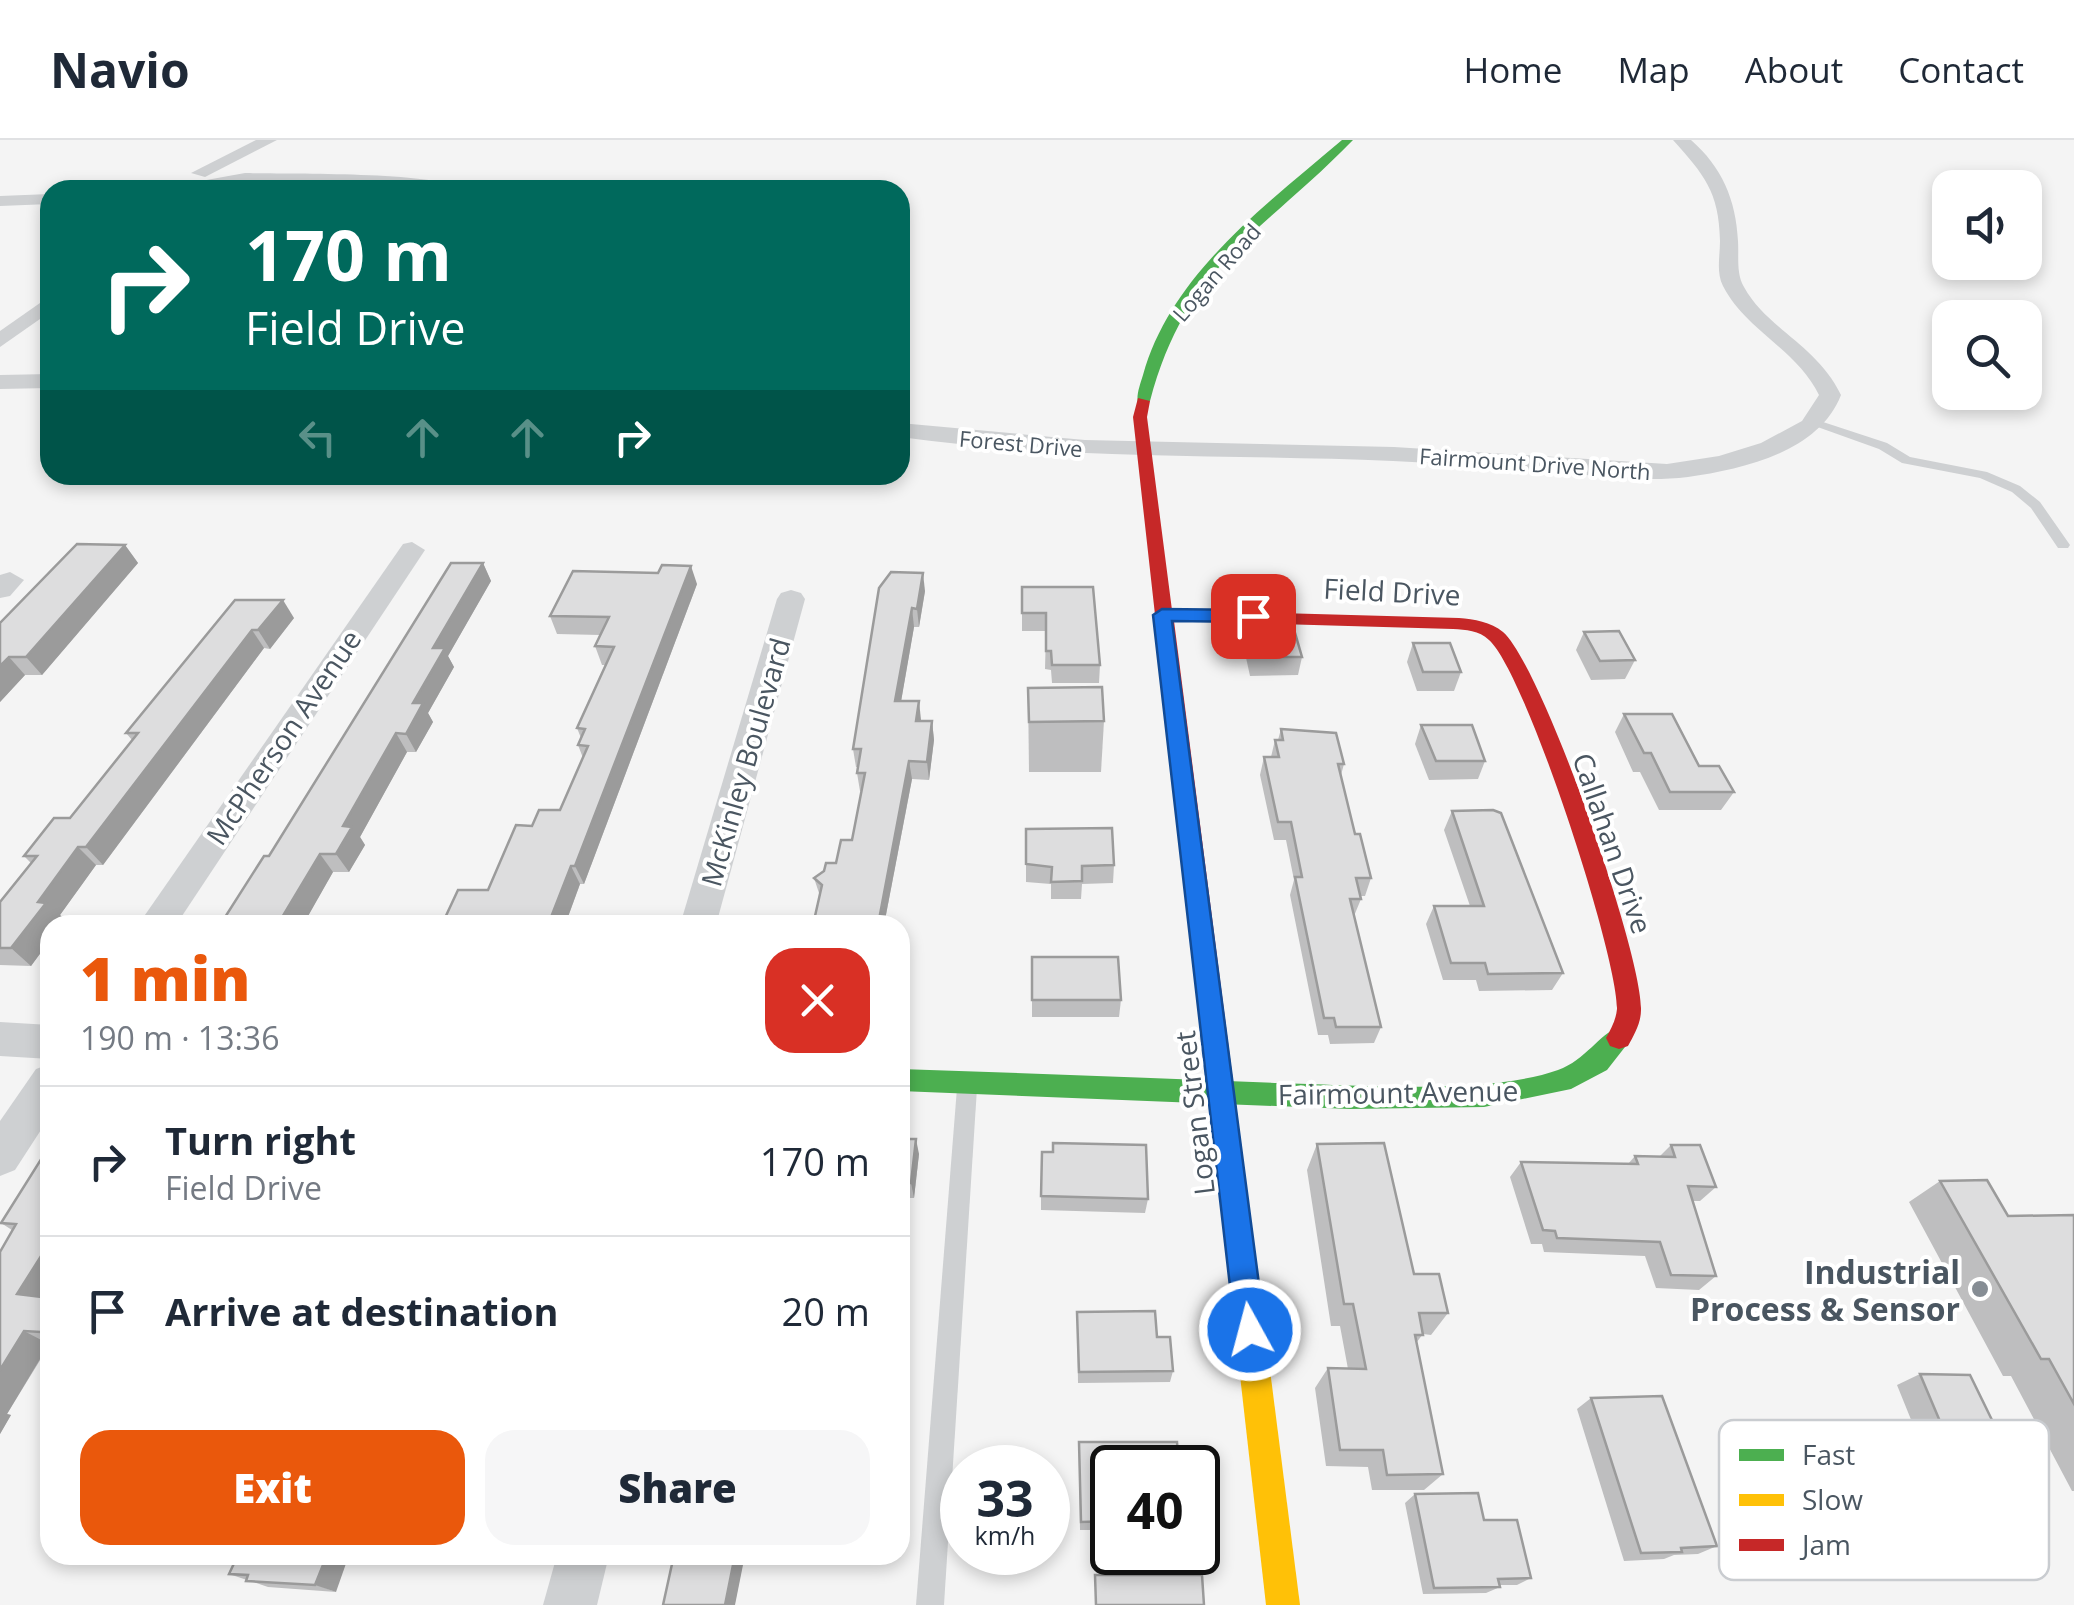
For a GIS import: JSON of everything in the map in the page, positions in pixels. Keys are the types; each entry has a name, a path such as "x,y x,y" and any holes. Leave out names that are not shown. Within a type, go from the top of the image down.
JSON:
{"street":[{"path":"181,180 270,140"},
{"name":"Logan Road","path":"1162,615 1142,450 1141,392 1154,352 1170,322 1222,259 1348,140"},
{"path":"1681,140 1704,160 1722,190 1731,282 1756,315 1804,355 1828,388 1828,407 1816,423"},
{"path":"204,171 245,178 307,180"},
{"path":"234,180 245,178"},
{"path":"0,200 40,200"},
{"path":"0,340 40,310"},
{"path":"0,382 40,381"},
{"name":"Fairmount Drive North","path":"1142,450 1366,453 1660,472 1713,464 1759,450 1816,423"},
{"name":"Forest Drive","path":"910,431 1003,444 1142,450"},
{"name":"McPherson Avenue","path":"163,915 412,550"},
{"name":"McKinley Boulevard","path":"701,915 791,599"},
{"name":"Field Drive","path":"1162,615 1470,624 1497,636"},
{"name":"Logan Street","path":"1162,615 1283,1605"},
{"name":"Callahan Drive","path":"1497,636 1512,657 1531,702 1603,898 1625,973 1630,1004 1626,1028 1614,1048 1591,1067"},
{"path":"0,1039 40,1041"},
{"name":"Fairmount Avenue","path":"910,1080 1379,1098 1506,1093 1546,1087 1591,1067"},
{"path":"0,1156 40,1097"},
{"path":"570,1605 580,1565"}],"lane":[{"path":"1816,423 1883,446 1906,460 1982,476 2016,490 2036,506 2063,545"},
{"path":"930,1605 967,1082"}],"building":[{"path":"77,544 125,545 26,657 9,657 0,666 0,623"},
{"path":"451,563 483,563 433,648 445,648 413,703 423,703 406,734 396,733 343,826 352,827 336,854 320,854 283,915 226,915 264,856 269,856"},
{"path":"662,565 691,566 575,866 571,866 552,915 446,915 458,890 488,890 516,825 532,826 539,810 560,810 588,746 578,745 585,729 577,728 614,647 595,646 609,617 550,616 573,571 658,573"},
{"path":"891,572 923,573 917,609 912,608 895,701 919,701 916,721 932,721 927,762 909,761 880,915 815,915 822,885 814,878 824,871 826,863 836,863 841,840 852,840 865,773 857,773 861,749 853,749 879,588"},
{"path":"1022,587 1093,587 1100,665 1052,665 1051,651 1046,651 1046,613 1022,613"},
{"path":"235,600 283,600 258,630 252,630 86,847 78,847 38,902 46,903 11,948 0,948 0,902 37,856 24,856 54,818 70,818 138,733 126,733"},
{"path":"1247,626 1293,626 1302,657 1254,657"},
{"path":"1619,631 1635,660 1600,661 1584,632"},
{"path":"1413,643 1450,643 1461,672 1423,672"},
{"path":"1102,687 1104,721 1029,722 1028,688"},
{"path":"1624,714 1672,714 1699,766 1719,766 1734,792 1670,792 1651,753 1644,753"},
{"path":"1421,725 1472,725 1485,761 1436,761"},
{"path":"1281,729 1336,733 1344,764 1338,764 1355,834 1360,834 1371,878 1356,878 1361,899 1350,899 1381,1027 1336,1027 1334,1018 1324,1018 1295,877 1302,877 1291,822 1278,822 1264,757 1279,757 1275,740 1283,740"},
{"path":"1452,811 1501,813 1563,973 1488,974 1485,963 1451,963 1434,906 1484,906"},
{"path":"1112,828 1114,865 1082,866 1082,881 1051,882 1052,867 1026,864 1026,829"},
{"path":"1032,957 1118,957 1121,1000 1032,1000"},
{"path":"910,1139 916,1139 911,1183"},
{"path":"1053,1143 1146,1145 1148,1199 1041,1196 1042,1152 1053,1152"},
{"path":"1384,1143 1414,1274 1439,1274 1448,1313 1419,1313 1423,1335 1415,1335 1443,1474 1387,1475 1383,1450 1340,1450 1328,1368 1366,1369 1353,1304 1344,1304 1317,1144"},
{"path":"1671,1145 1700,1145 1716,1187 1688,1186 1716,1276 1671,1275 1660,1242 1557,1238 1555,1231 1543,1230 1521,1162 1638,1164 1635,1156 1675,1157"},
{"path":"40,1161 40,1258 17,1294 40,1297 40,1332 24,1331 0,1370 0,1252 16,1224 1,1223"},
{"path":"1987,1180 2008,1216 2074,1215 2074,1404 2049,1359 2041,1359 1940,1181"},
{"path":"1155,1311 1157,1337 1170,1337 1173,1371 1079,1372 1077,1312"},
{"path":"1920,1374 1970,1375 1992,1420 1939,1420"},
{"path":"1662,1396 1717,1546 1641,1553 1591,1398"},
{"path":"1079,1442 1177,1442 1177,1445 1090,1445 1090,1522 1081,1522"},
{"path":"1478,1493 1484,1520 1517,1520 1531,1578 1498,1579 1500,1587 1434,1588 1415,1494"},
{"path":"233,1565 323,1565 315,1585 246,1581 248,1575 229,1574"},
{"path":"672,1565 733,1565 725,1605 663,1605"},
{"path":"1095,1575 1202,1575 1204,1605 1096,1605"}],"traffic: fast":[{"path":"1143,401 1154,360 1195,287 1252,224 1348,140"},
{"path":"910,1080 1350,1097 1484,1095 1562,1081 1598,1062 1619,1038"}],"traffic: slow":[{"path":"1233,1190 1283,1605"}],"traffic: jam":[{"path":"1143,401 1140,417 1233,1190"},
{"path":"1162,615 1453,623 1479,627 1496,636 1517,668 1536,711 1599,880 1626,979 1629,1009 1619,1038"}],"place":[{"name":"Industrial Process & Sensor","path":"1980,1289"}],"route":[{"path":"1250,1330 1162,615 1253,616"}]}
